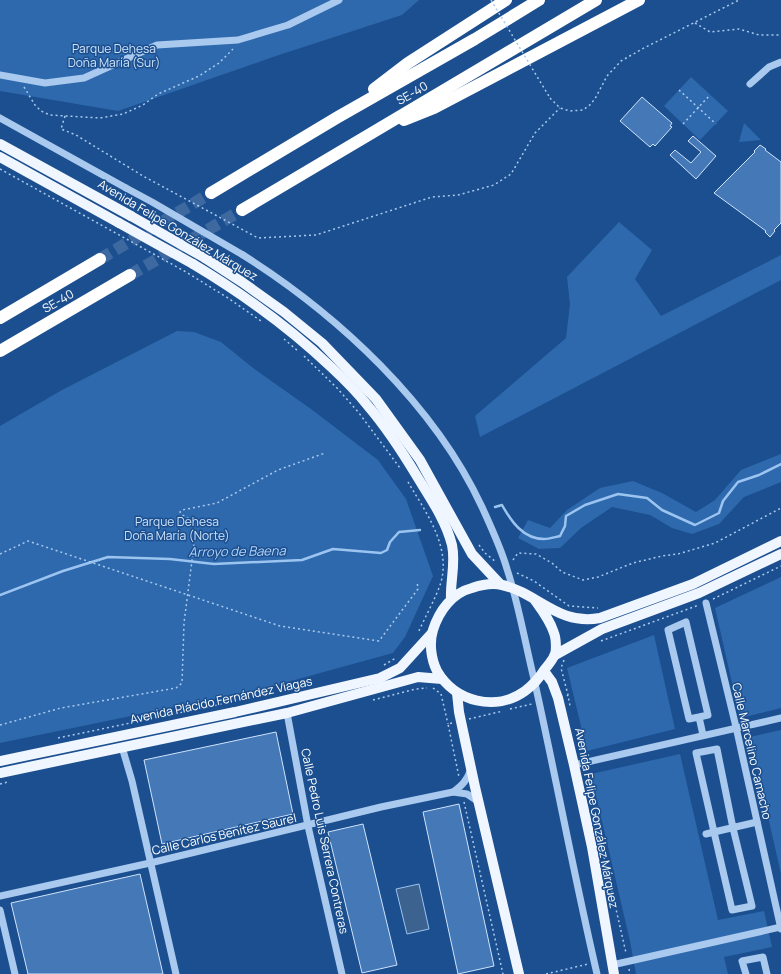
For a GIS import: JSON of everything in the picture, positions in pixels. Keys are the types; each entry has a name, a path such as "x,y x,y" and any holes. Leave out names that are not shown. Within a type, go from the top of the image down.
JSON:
{"highway":[{"path":"338,117 408,63 506,0"},
{"name":"SE-40","path":"211,193 539,0"},
{"name":"SE-40","path":"242,210 596,0"},
{"path":"364,137 434,108 640,0"},
{"name":"SE-40","path":"0,318 100,259"},
{"name":"SE-40","path":"0,351 130,275"}],"main road":[{"name":"Avenida Felipe González Márquez","path":"0,144 205,258 242,282 301,325 322,343 376,399 420,460 472,554 500,584"},
{"name":"Avenida Felipe González Márquez","path":"0,156 193,264 234,289 277,319 312,348 368,406 411,465 434,504 448,533 452,546 453,564 450,586 451,599"},
{"path":"781,541 693,584 600,618 590,620 566,616 513,588 500,584 470,588 451,599 436,619 431,634 431,650 434,665 442,679 457,693 473,701 491,703 509,700 525,691 535,683 544,670 560,656 602,629 699,593 781,554"},
{"path":"534,599 547,616 555,634 560,656"},
{"name":"Avenida Plácido Fernández Viagas","path":"0,761 235,712 380,678 400,668 431,634"},
{"name":"Avenida Felipe González Márquez","path":"544,670 552,682 558,698 574,765 592,847 613,970"},
{"name":"Avenida Plácido Fernández Viagas","path":"0,773 287,712 418,678 442,679"},
{"path":"457,693 478,802 519,974"}],"street":[{"path":"0,74 44,83 84,78 157,45 238,40 288,26 339,0"},
{"path":"750,84 769,67 781,62"},
{"path":"0,118 152,202 266,270 302,296 359,344 393,377 432,425 461,468 482,507 507,568 535,683 597,974"},
{"name":"Calle Marcelino Camacho","path":"706,603 736,727 781,927"},
{"path":"686,622 708,715 699,718 689,719 668,630 686,622"},
{"name":"Calle Pedro Luis Serrera Contreras","path":"287,712 308,826 342,974"},
{"path":"699,718 704,735"},
{"path":"574,765 781,718"},
{"path":"122,747 132,781 176,974"},
{"path":"717,749 733,828 752,906 732,910 714,832 696,753 717,749"},
{"path":"471,769 462,790 478,802"},
{"name":"Calle Carlos Benítez Saurel","path":"0,896 150,863 308,826 381,807 462,790"},
{"path":"706,834 757,822"},
{"path":"0,910 15,974"},
{"path":"613,970 628,962 781,927"},
{"path":"746,974 742,961 763,957 767,974"}],"path":[{"path":"491,0 550,98 560,108 570,111 583,110 591,104 607,76 621,61 739,0"},
{"path":"695,23 710,32 739,29 759,36 781,35"},
{"path":"18,78 35,105 41,111 50,115 100,118 123,114 143,105 158,94 199,76 219,63 232,50 238,40"},
{"path":"679,90 716,124"},
{"path":"684,124 710,95"},
{"path":"65,116 62,129 76,135 143,176 258,238 316,235 432,197 458,195 494,185 511,174 535,133 560,108"},
{"path":"0,169 186,272 228,298 264,323"},
{"path":"281,337 298,351"},
{"path":"303,356 337,388 359,413 402,471"},
{"path":"0,725 61,708 176,688 182,683 184,623 195,537 195,526 190,518 182,515 180,512 182,510 217,503 278,470 326,453"},
{"path":"406,477 425,510 438,538 442,549 443,562 441,582 418,634"},
{"path":"598,608 569,606 534,581 507,568 518,553 536,554 552,563 562,572 583,580 598,577 633,564 662,556 678,554 715,543 781,508"},
{"path":"0,554 28,541 280,626 379,641 418,589 417,581"},
{"path":"596,643 706,603 781,566"},
{"path":"383,665 402,655"},
{"path":"560,656 561,668 571,710"},
{"path":"386,697 416,689 432,687 441,694 503,974"},
{"path":"558,698 568,695"},
{"path":"58,739 249,698"},
{"path":"448,724 539,702"},
{"path":"602,847 630,974"}],"green space":[{"name":"Parque Dehesa Doña María (Sur)","path":"0,0 419,0 402,15 276,56 118,111 0,91"},
{"path":"691,77 728,111 700,140 664,106"},
{"path":"744,123 761,140 739,142"},
{"path":"619,222 652,250 635,279 661,316 781,255 781,280 480,437 475,416 566,338 570,304 567,277"},
{"name":"Parque Dehesa Doña María (Norte)","path":"177,331 194,332 221,342 253,368 311,409 378,460 406,499 433,576 405,637 393,653 262,689 0,743 0,426 62,390"},
{"path":"781,454 781,482 744,497 719,524 692,534 672,528 650,515 612,507 581,528 560,548 539,549 518,538 528,520 550,528 567,510 600,488 633,481 662,493 696,512 715,500 741,470"},
{"path":"781,577 781,708 740,718 715,608"},
{"path":"654,635 675,729 587,751 567,668"},
{"path":"781,730 781,874 750,737"},
{"path":"680,754 718,920 764,911 772,947 724,957 728,974 636,974 630,941 591,774"}],"shaded area":[{"path":"419,884 429,929 407,934 396,889"}],"building":[{"path":"642,97 672,123 670,126 672,127 655,146 653,144 650,147 620,121"},
{"path":"693,136 716,156 696,179 670,155 675,150 691,163 701,152 688,141"},
{"path":"760,145 781,162 781,223 770,237 765,232 766,231 714,193 755,152 754,151"},
{"path":"276,732 293,814 162,844 144,760"},
{"path":"459,804 494,966 458,974 423,812"},
{"path":"363,824 397,965 362,973 328,832"},
{"path":"140,874 163,974 28,974 11,903"}],"waterway":[{"path":"495,507 502,505 518,528 530,536 544,539 560,536 565,526 566,516 585,505 618,494 647,498 662,510 695,525 719,513 723,501 738,482 759,475 781,464"},
{"name":"Arroyo de Baena","path":"0,595 63,571 108,557 170,559 214,564 302,560 333,549 381,553 387,550 390,542 399,532 420,530"}],"tunnel":[{"path":"100,259 211,193"},
{"path":"130,275 242,210"}]}
